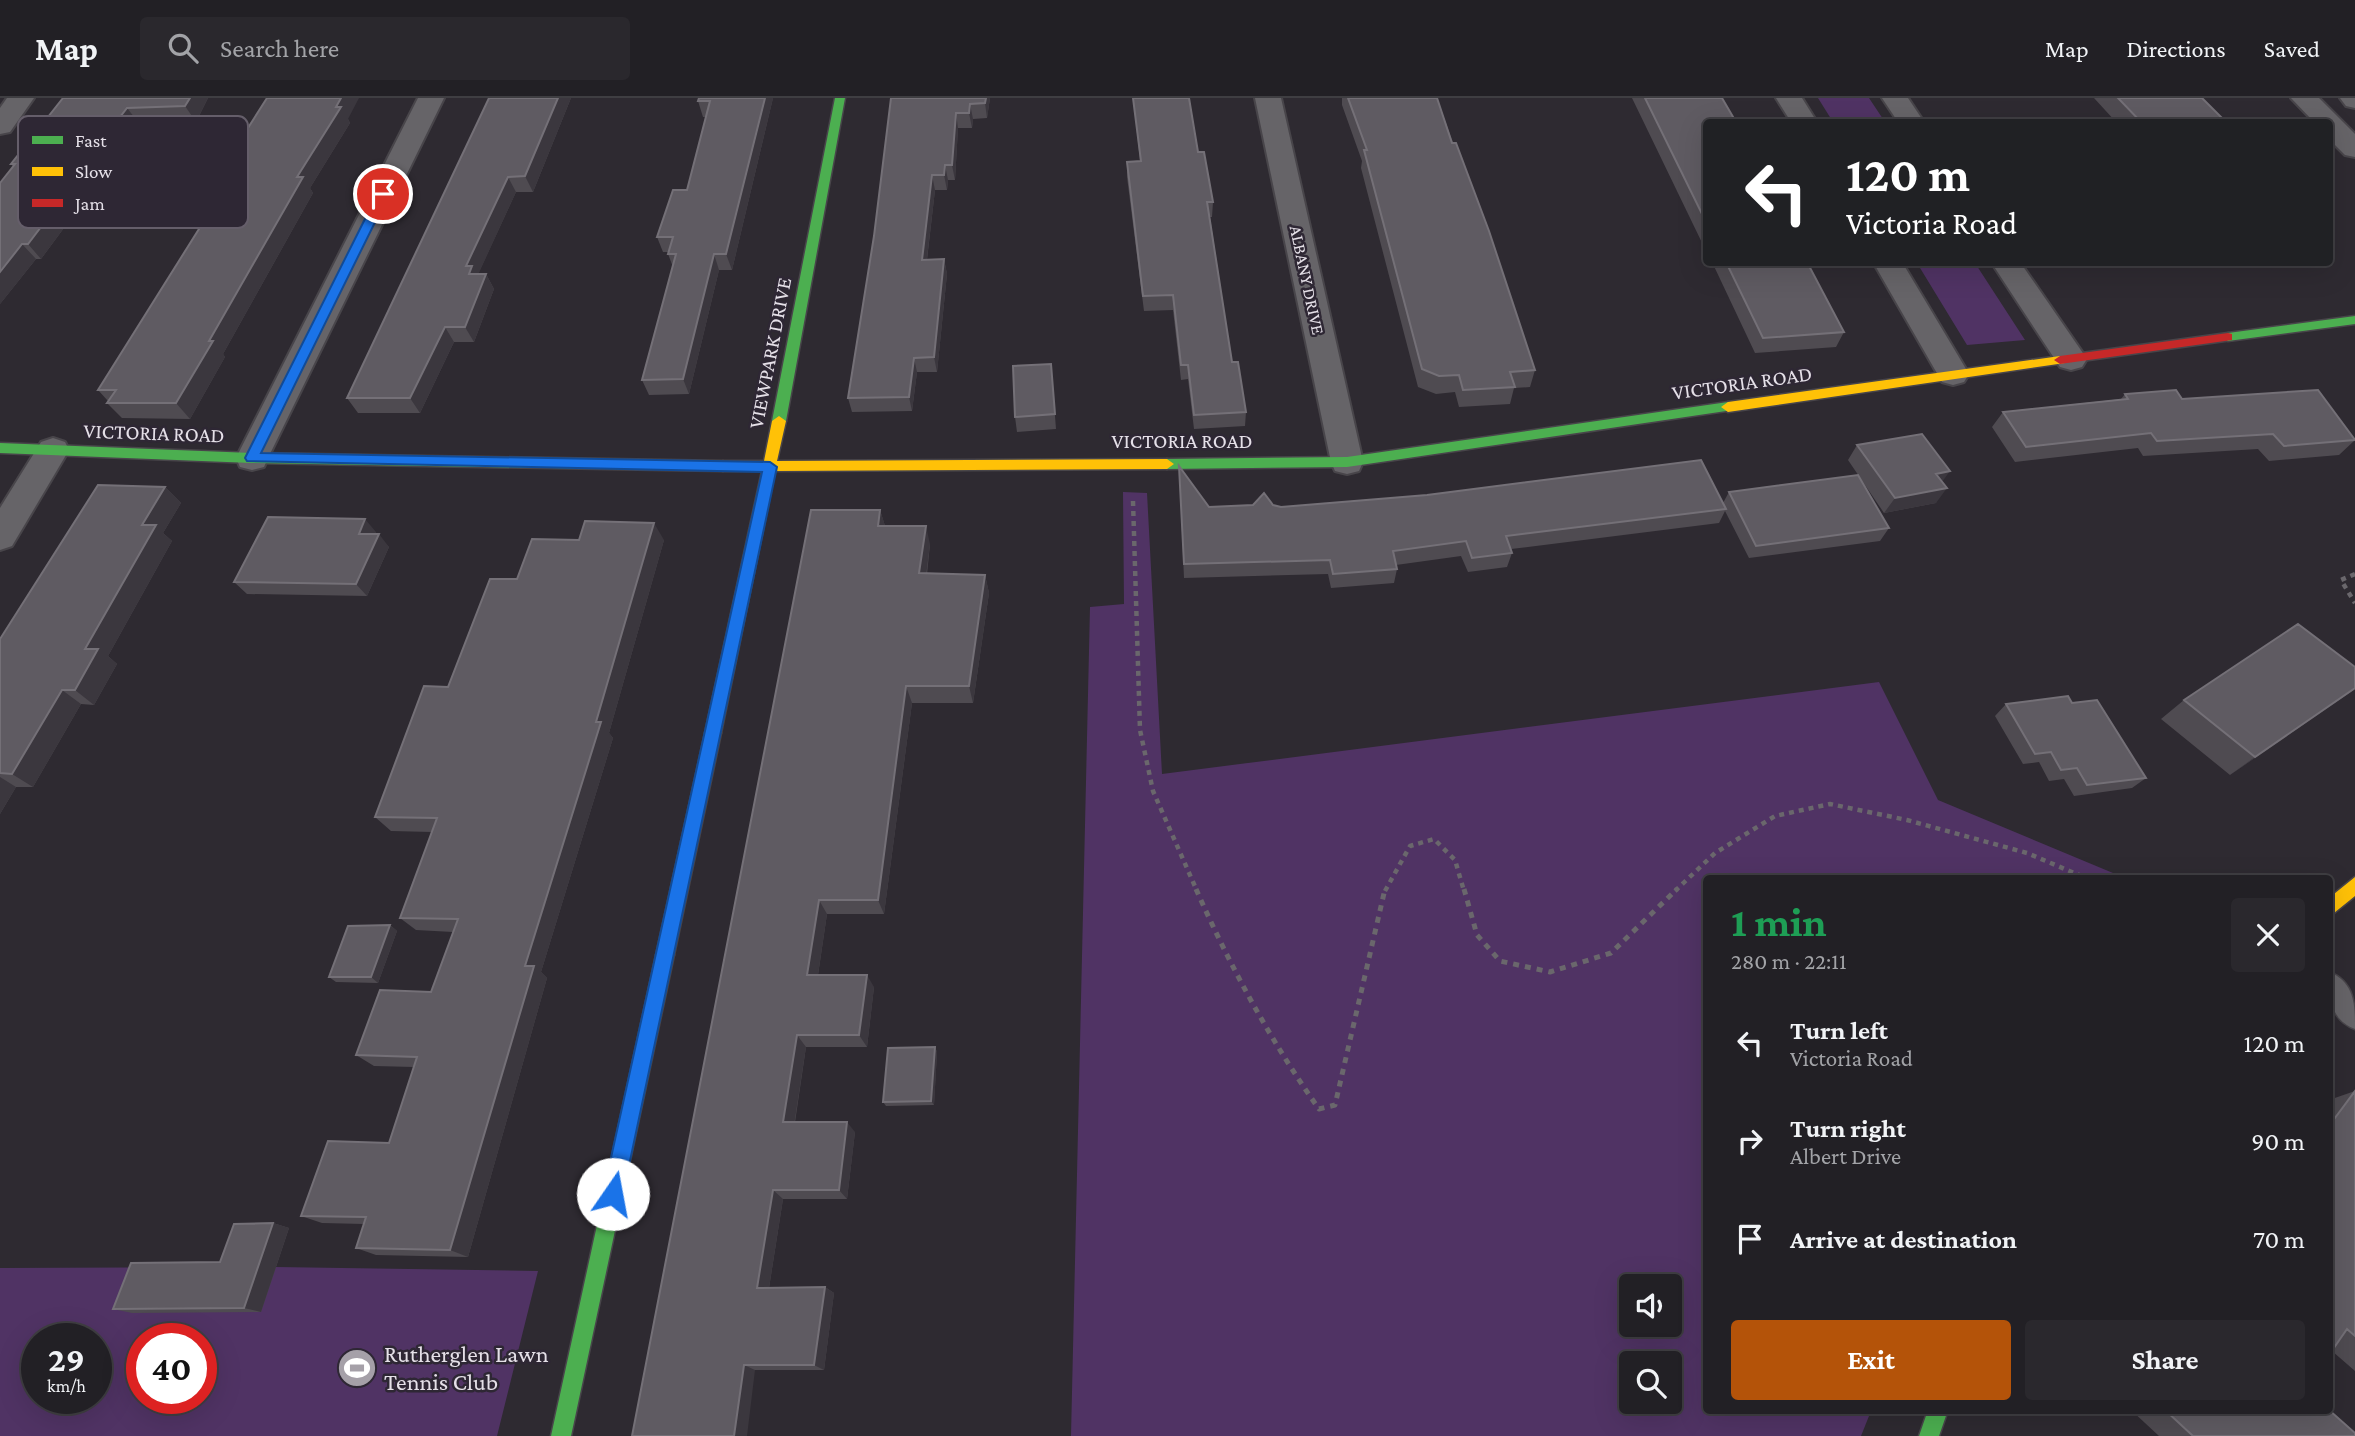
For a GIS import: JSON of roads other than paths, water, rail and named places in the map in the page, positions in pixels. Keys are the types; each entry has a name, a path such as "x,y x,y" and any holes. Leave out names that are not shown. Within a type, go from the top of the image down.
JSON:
{"street":[{"path":"0,125 20,98"},
{"path":"252,458 431,98"},
{"name":"VIEWPARK DRIVE","path":"561,1436 770,467 840,98"},
{"name":"ALBANY DRIVE","path":"1268,98 1347,462"},
{"path":"1789,98 1802,119"},
{"path":"1895,98 1909,119"},
{"path":"2304,98 2325,119"},
{"path":"2333,127 2355,149"},
{"path":"1889,266 1953,374"},
{"path":"2008,266 2071,359"},
{"name":"VICTORIA ROAD","path":"0,448 252,458 770,467 1347,462 1953,374 2355,320"},
{"path":"0,537 53,450"},
{"path":"2333,905 2355,884"},
{"path":"1929,1436 1937,1414"}],"lane":[{"path":"2333,989 2355,1017"}],"place":[{"name":"Rutherglen Lawn Tennis Club","path":"357,1368"}]}
